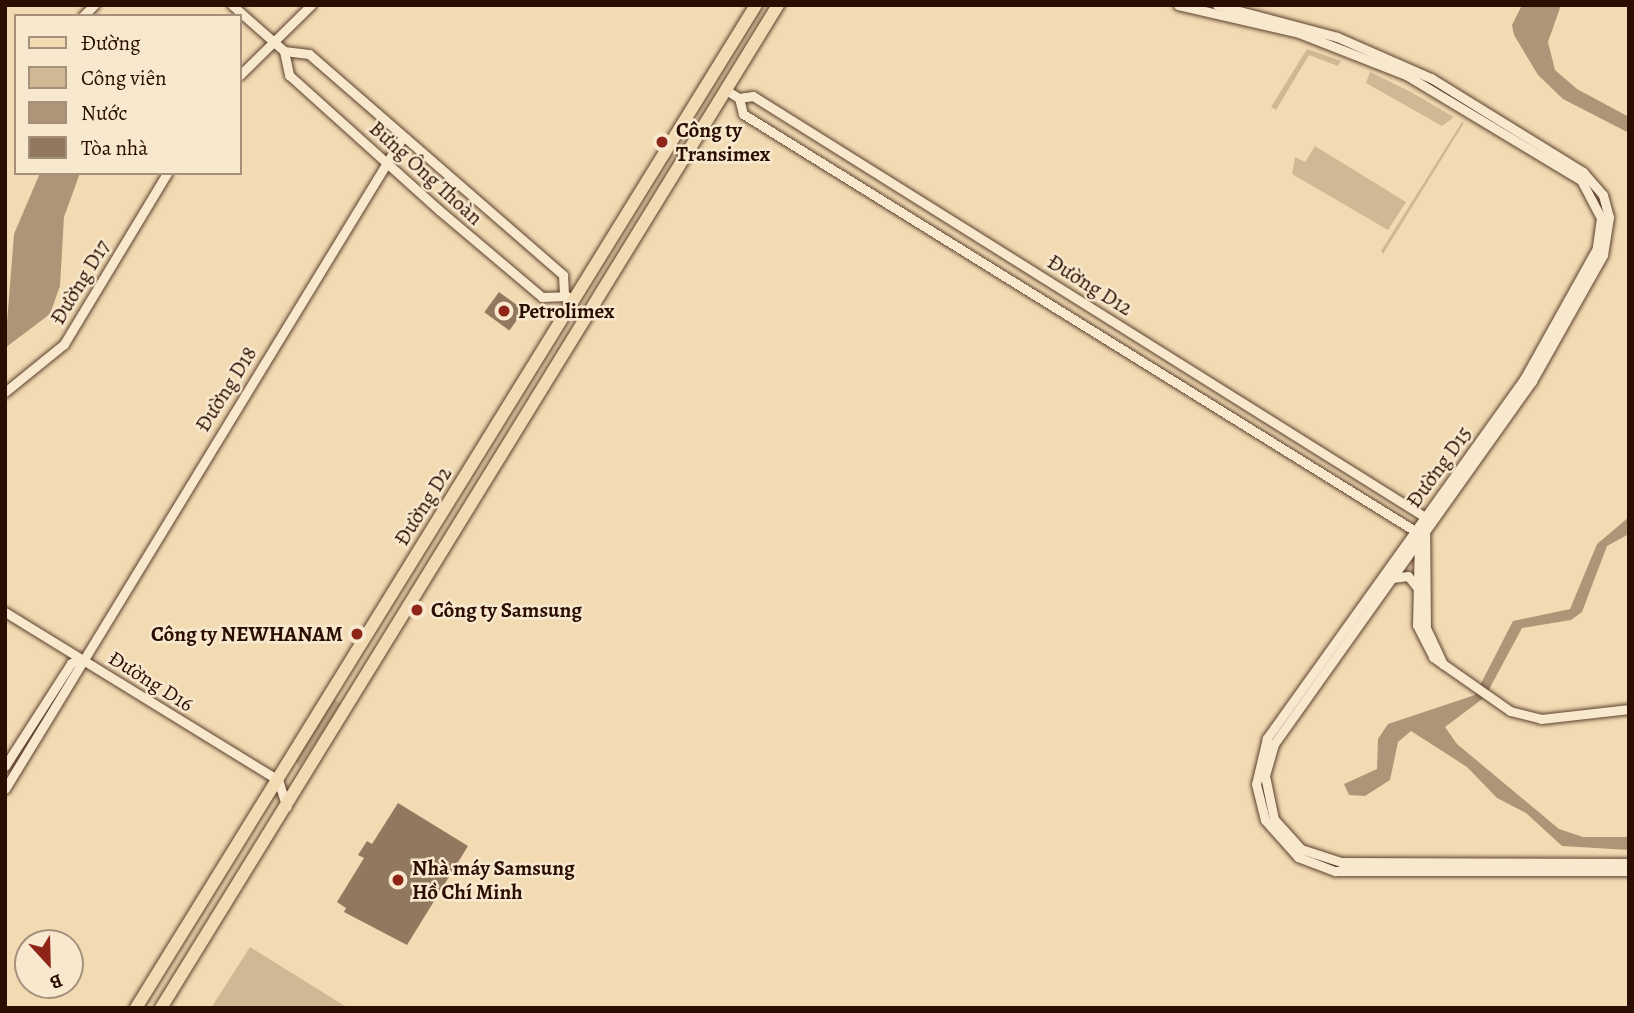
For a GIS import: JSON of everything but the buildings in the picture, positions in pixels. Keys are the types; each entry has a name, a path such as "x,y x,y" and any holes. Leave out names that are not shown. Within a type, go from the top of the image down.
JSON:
{"main road":[{"name":"Đường D2","path":"136,1008 278,780 569,297 709,79 722,64 754,5"},
{"name":"Đường D2","path":"737,74 778,5"},
{"name":"Đường D2","path":"163,1008 540,393 562,365 561,357 606,278 726,90 785,5"},
{"path":"709,79 726,90"},
{"path":"569,297 588,310"},
{"name":"Đường D2","path":"129,1008 147,979 160,970"}],"street":[{"path":"242,73 311,5"},
{"name":"Đường D15","path":"1178,5 1299,33 1379,62 1576,177 1595,200 1601,225 1594,255 1524,379 1427,521"},
{"name":"Đường D15","path":"1217,5 1337,37 1416,70 1577,167 1605,202 1610,225 1605,249 1562,332 1267,738 1256,784 1271,830 1306,862 1335,871 1432,866 1629,863"},
{"name":"Bưng Ông Thoàn","path":"242,14 284,51 309,54 402,138 563,275 569,297 542,297 289,75 284,51"},
{"name":"Đường D12","path":"726,90 739,98 753,96 1223,388 1427,521"},
{"name":"Đường D12","path":"739,98 743,114 1213,404 1417,534"},
{"name":"Đường D18","path":"5,766 71,663 80,659 402,138"},
{"name":"Đường D17","path":"5,392 64,344 166,175"},
{"path":"1213,404 1223,388"},
{"path":"1427,521 1426,628 1443,664"},
{"path":"1417,534 1420,639 1443,664 1494,702 1541,719 1629,709"},
{"name":"Đường D15","path":"1417,534 1390,579 1274,744 1266,793 1285,835 1319,858 1432,866 1629,871"},
{"path":"1390,579 1408,576 1418,592"},
{"name":"Đường D16","path":"5,612 278,780"},
{"name":"Đường D18","path":"5,789 81,672 80,659"},
{"path":"278,780 287,807"}],"green space":[{"path":"1307,49 1341,61 1338,66 1309,55 1276,110 1271,107"},
{"path":"1370,72 1454,117 1442,126 1366,83"},
{"path":"1462,122 1464,123 1383,254 1381,251"},
{"path":"1315,146 1406,202 1388,230 1292,174 1295,157 1305,162"},
{"path":"333,699 341,704 299,767 296,760"},
{"path":"250,947 348,1008 211,1008"}],"water":[{"path":"1522,5 1561,5 1548,42 1555,70 1577,89 1629,117 1629,133 1563,99 1538,75 1514,35 1512,25"},
{"path":"39,175 79,175 64,217 60,286 50,314 5,348 14,234"},
{"path":"1629,517 1629,534 1607,546 1582,612 1571,620 1522,628 1485,697 1445,727 1457,744 1559,829 1583,837 1629,837 1629,850 1562,846 1526,813 1497,798 1467,767 1411,731 1398,742 1390,780 1365,796 1349,795 1344,784 1377,769 1378,739 1388,724 1475,695 1513,621 1570,609 1597,544"}],"place":[{"name":"Công ty Transimex","path":"662,142"},
{"name":"Petrolimex","path":"504,311"},
{"name":"Công ty Samsung","path":"417,610"},
{"name":"Công ty NEWHANAM","path":"357,634"},
{"name":"Nhà máy Samsung Hồ Chí Minh","path":"398,880"}]}
